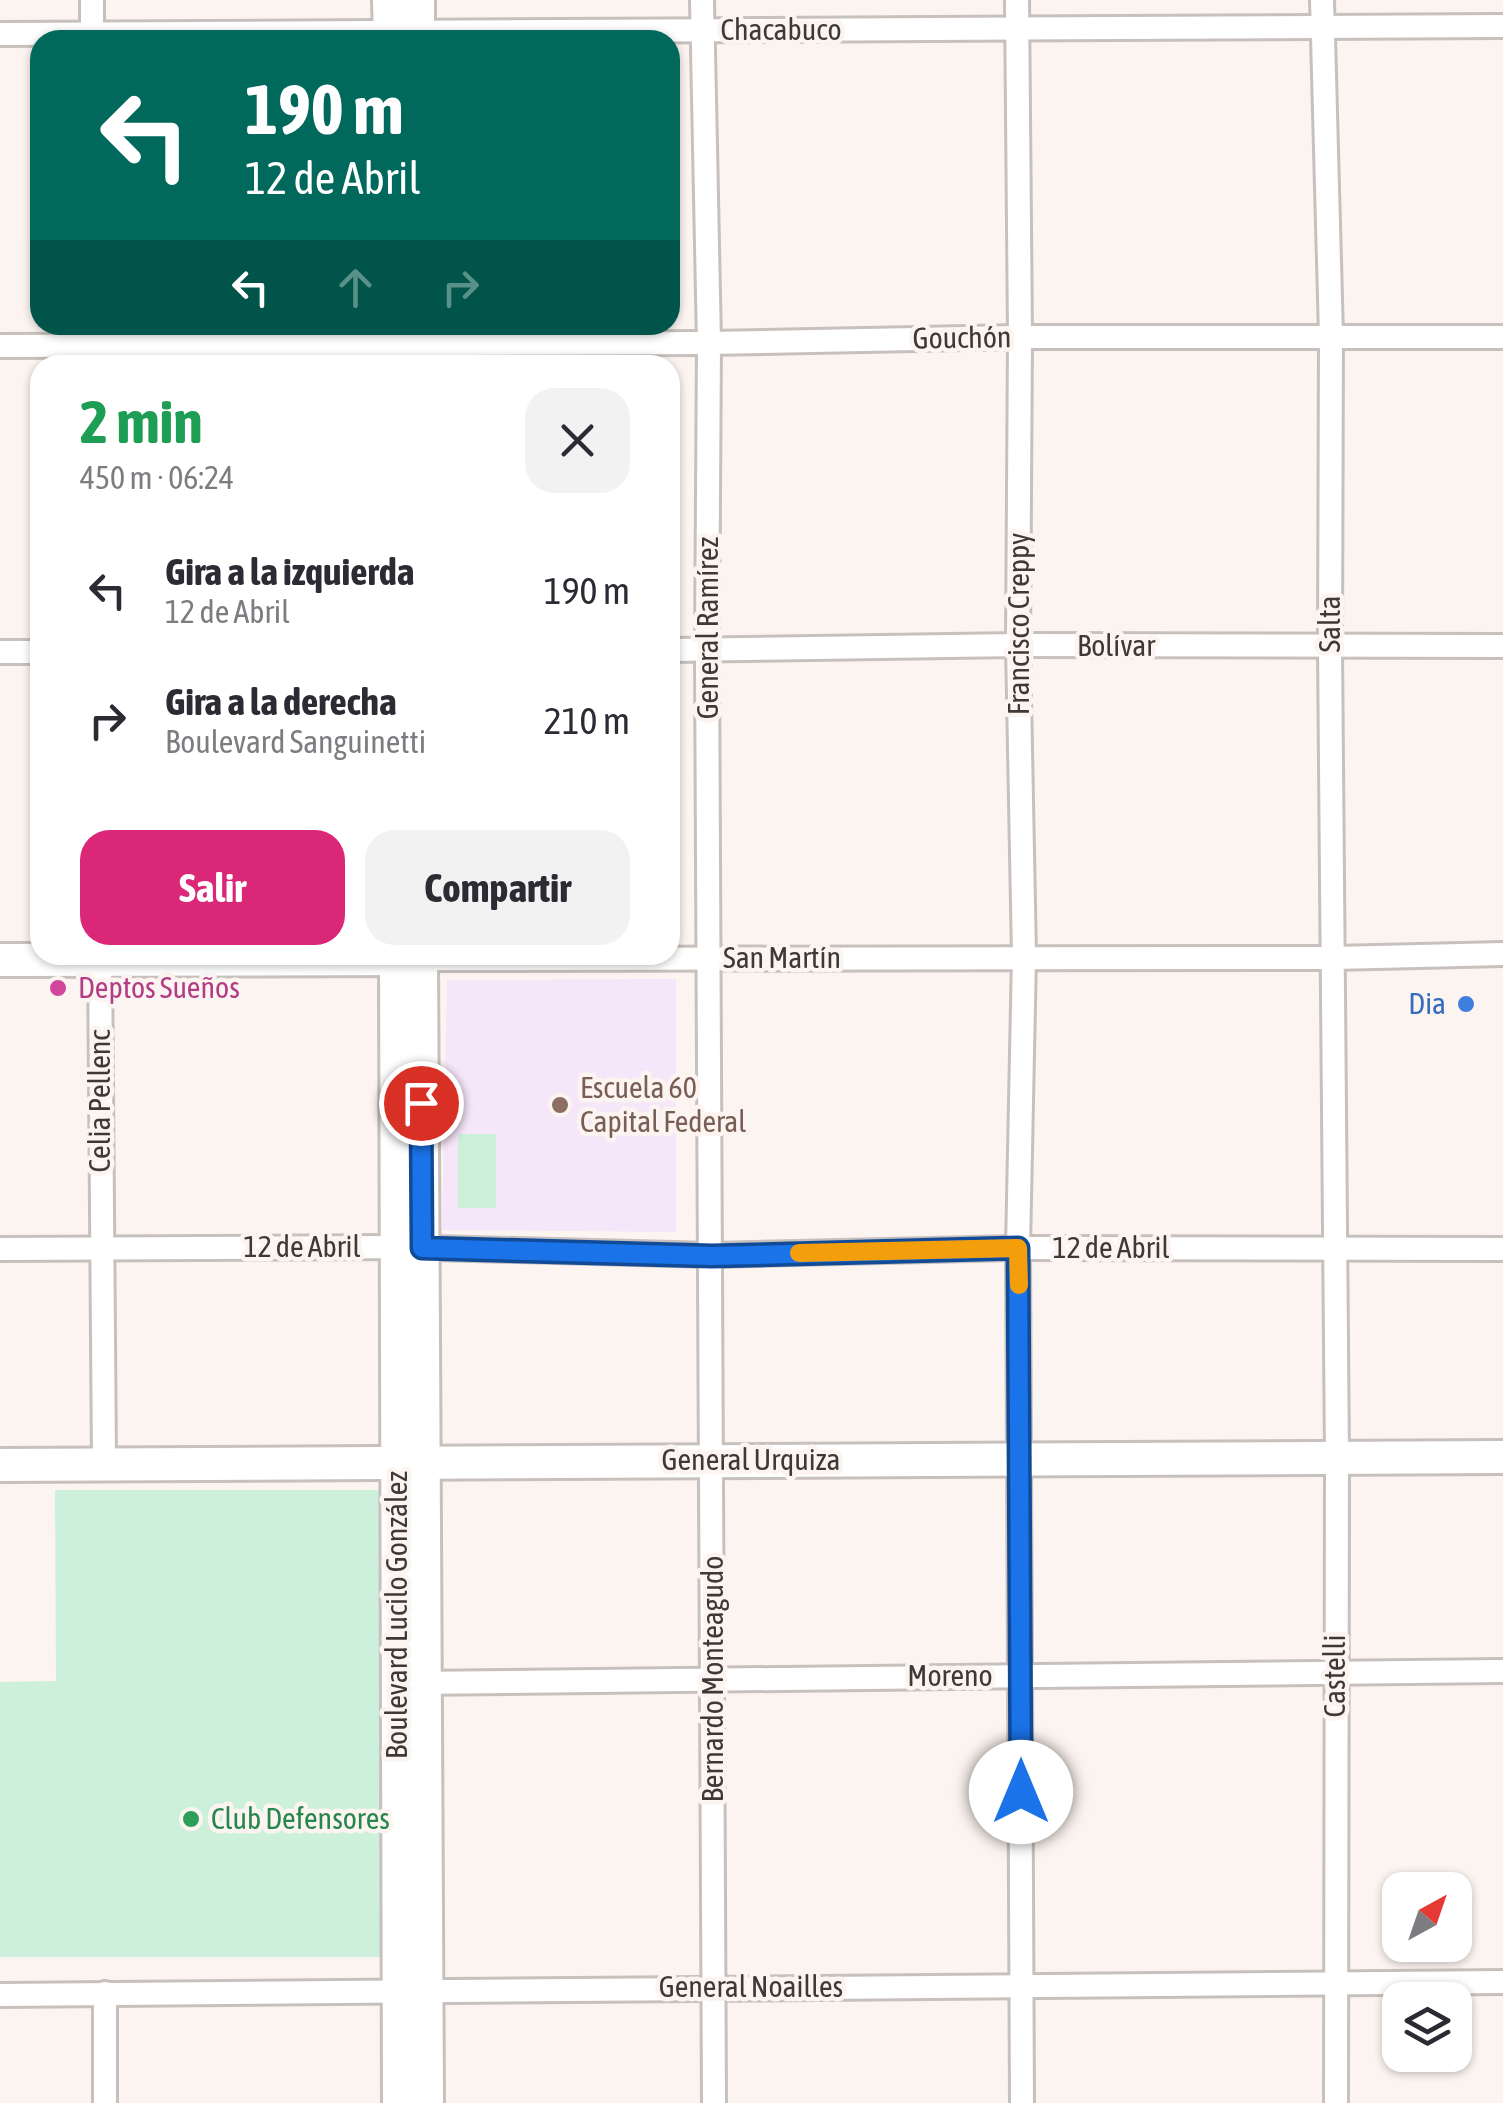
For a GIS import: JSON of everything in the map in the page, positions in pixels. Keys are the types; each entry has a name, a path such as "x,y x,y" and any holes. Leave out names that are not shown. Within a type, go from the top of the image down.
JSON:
{"main road":[{"name":"San Martín","path":"0,960 30,959"},
{"name":"Boulevard Lucilo González","path":"399,2103 412,1990 409,965"},
{"name":"General Urquiza","path":"0,1465 1503,1457"},
{"name":"Boulevard Lucilo González","path":"412,1990 426,2103"}],"street":[{"path":"92,0 92,30"},
{"name":"General Ramírez","path":"702,0 709,343 707,649 712,1256"},
{"name":"Francisco Creppy","path":"1017,0 1018,645 1024,956 1018,1248 1022,2103"},
{"name":"Salta","path":"1322,0 1332,336 1334,1248"},
{"name":"Chacabuco","path":"248,30 404,24 702,30 1503,26"},
{"name":"Chacabuco","path":"0,34 30,35"},
{"name":"Gouchón","path":"0,346 1503,337"},
{"name":"Bolívar","path":"680,650 1018,645 1503,646"},
{"path":"0,652 30,652"},
{"name":"San Martín","path":"680,958 1334,958 1503,954"},
{"name":"Celia Pellenc","path":"100,965 104,1463"},
{"name":"12 de Abril","path":"0,1248 409,1248 712,1256 1018,1248 1503,1249"},
{"name":"Castelli","path":"1334,1248 1336,2103"},
{"name":"Bernardo Monteagudo","path":"712,1256 714,2103"},
{"name":"Moreno","path":"411,1683 1503,1671"},
{"name":"General Noailles","path":"0,1995 1503,1982"},
{"path":"105,1993 105,2103"}],"shaded area":[{"name":"Escuela 60 Capital Federal","path":"676,979 676,1232 442,1230 447,980"}],"green space":[{"path":"458,1134 496,1134 496,1208 458,1208"},
{"name":"Club Defensores","path":"55,1490 381,1490 384,1957 0,1957 0,1682 56,1681"}],"slow traffic":[{"path":"799,1253 1018,1248 1019,1285"}],"place":[{"name":"Deptos Sueños","path":"58,988"},
{"name":"Dia","path":"1466,1004"},
{"name":"Escuela 60 Capital Federal","path":"560,1105"},
{"name":"Club Defensores","path":"191,1819"}],"route":[{"path":"421,1103 422,1248 712,1256 1018,1248 1021,1792"}]}
